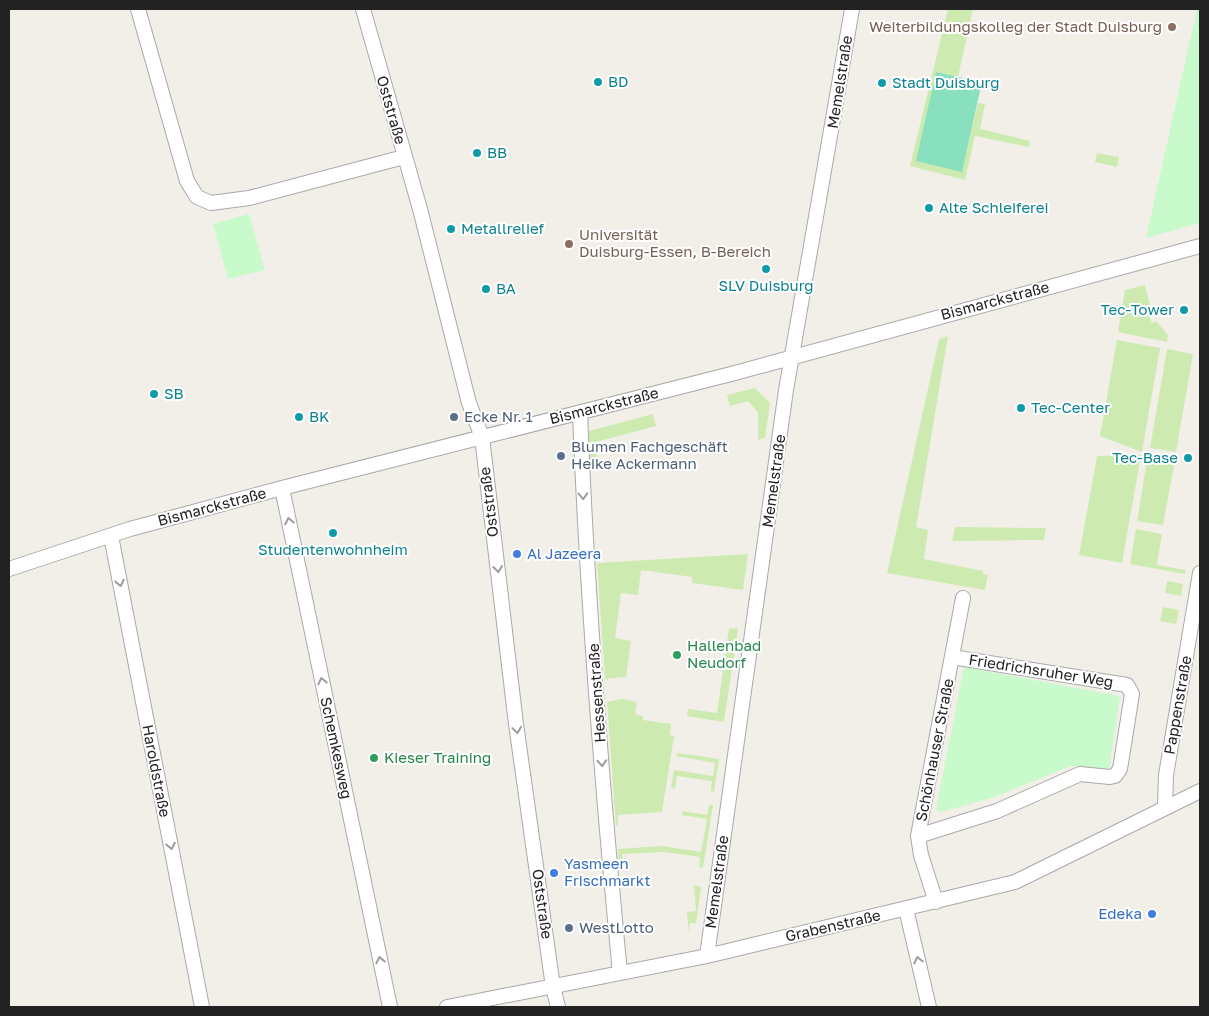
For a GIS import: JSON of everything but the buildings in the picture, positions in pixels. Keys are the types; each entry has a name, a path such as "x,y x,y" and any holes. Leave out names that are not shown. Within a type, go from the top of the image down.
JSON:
{"street":[{"path":"138,9 187,181 197,196 212,203 249,198 404,157"},
{"name":"Oststraße","path":"363,9 469,403 482,437 516,724 553,987 558,1007"},
{"name":"Memelstraße","path":"707,956 792,356 852,9"},
{"name":"Bismarckstraße","path":"9,569 111,536 282,488 580,412 1200,246"},
{"name":"Hessenstraße","path":"580,412 584,506 604,795 620,973"},
{"name":"Schemkesweg","path":"282,488 390,1007"},
{"name":"Haroldstraße","path":"111,536 202,1007"},
{"name":"Pappenstraße","path":"1165,807 1166,775 1200,573"},
{"name":"Schönhauser Straße","path":"936,902 921,855 918,836 963,598"},
{"name":"Friedrichsruher Weg","path":"918,836 997,811 1080,774 1110,777 1115,776 1120,769 1132,694 1127,685 952,657"},
{"name":"Grabenstraße","path":"447,1007 707,956 1015,882 1200,791"},
{"path":"906,909 929,1007"}],"green space":[{"path":"948,9 973,9 958,77 936,72 962,171 978,103 985,104 980,129 1030,141 1029,147 975,136 965,180 910,166"},
{"path":"1197,9 1200,9 1200,223 1146,238"},
{"path":"936,72 982,82 962,172 916,161"},
{"path":"1097,153 1119,157 1117,167 1095,162"},
{"path":"249,214 265,270 228,279 213,224"},
{"path":"1145,285 1151,309 1147,311 1152,323 1156,321 1168,335 1167,342 1118,332 1125,290"},
{"path":"948,336 916,527 928,530 924,559 983,571 983,574 988,575 985,590 887,573 939,339"},
{"path":"1117,340 1160,348 1142,452 1100,436"},
{"path":"1167,349 1193,354 1176,452 1150,448"},
{"path":"755,388 770,403 765,438 758,440 758,412 748,401 730,406 727,395"},
{"path":"653,414 656,426 596,442 598,470 591,471 589,431"},
{"path":"1141,455 1122,563 1079,555 1097,456"},
{"path":"1148,455 1175,460 1163,525 1137,521"},
{"path":"955,527 1046,528 1044,540 952,541"},
{"path":"1136,529 1162,534 1157,565 1186,570 1185,574 1130,564"},
{"path":"748,554 743,590 692,583 692,577 641,570 638,595 621,593 615,638 631,641 626,677 605,679 597,563"},
{"path":"1167,581 1183,584 1181,596 1165,593"},
{"path":"1163,607 1179,610 1176,624 1160,621"},
{"path":"729,628 738,629 724,722 687,716 688,709 717,713"},
{"path":"964,667 1120,696 1109,770 1071,766 992,798 940,812 936,809"},
{"path":"622,699 637,702 635,714 643,716 643,720 671,724 670,735 674,736 662,812 618,815 618,826 616,826 607,702"},
{"path":"677,753 719,759 714,792 711,791 712,781 677,776 675,789 671,788 674,770 713,776 715,763 676,756"},
{"path":"709,805 713,805 703,868 699,867 700,857 665,852 622,854 623,865 619,865 618,849 662,846 701,852 707,819 682,815 683,811 707,815"},
{"path":"694,885 701,887 696,923 690,923 689,934 687,912 696,911"}],"place":[{"name":"Weiterbildungskolleg der Stadt Duisburg","path":"1172,27"},
{"name":"BD","path":"598,82"},
{"name":"Stadt Duisburg","path":"882,83"},
{"name":"BB","path":"477,153"},
{"name":"Alte Schleiferei","path":"929,208"},
{"name":"Metallrelief","path":"451,229"},
{"name":"Universität Duisburg-Essen, B-Bereich","path":"569,244"},
{"name":"SLV Duisburg","path":"766,269"},
{"name":"BA","path":"486,289"},
{"name":"Tec-Tower","path":"1184,310"},
{"name":"SB","path":"154,394"},
{"name":"Tec-Center","path":"1021,408"},
{"name":"BK","path":"299,417"},
{"name":"Ecke Nr. 1","path":"454,417"},
{"name":"Blumen Fachgeschäft Heike Ackermann","path":"561,456"},
{"name":"Tec-Base","path":"1188,458"},
{"name":"Studentenwohnheim","path":"333,533"},
{"name":"Al Jazeera","path":"517,554"},
{"name":"Hallenbad Neudorf","path":"677,655"},
{"name":"Kieser Training","path":"374,758"},
{"name":"Yasmeen Frischmarkt","path":"554,873"},
{"name":"Edeka","path":"1152,914"},
{"name":"WestLotto","path":"569,928"}]}
